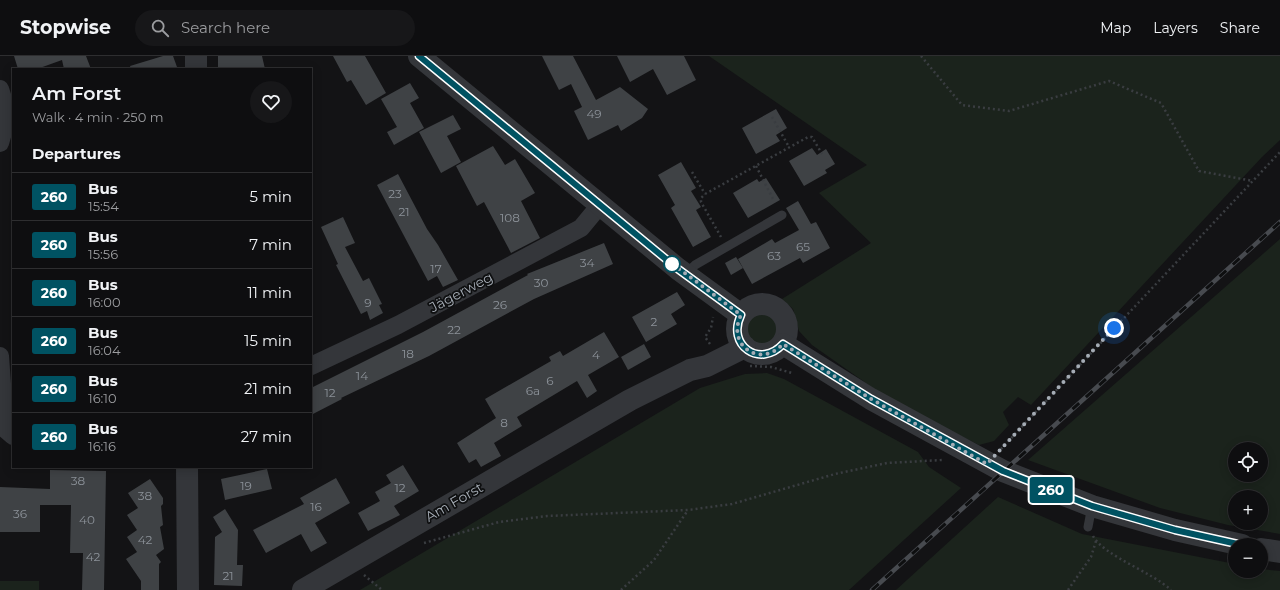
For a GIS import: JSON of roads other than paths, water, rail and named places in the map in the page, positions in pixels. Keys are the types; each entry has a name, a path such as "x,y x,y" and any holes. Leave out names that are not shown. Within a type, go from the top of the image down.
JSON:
{"street":[{"path":"196,56 196,68"},
{"path":"419,56 685,274 724,301 754,354 762,355 778,350 787,337 786,321 776,308 760,304 752,306 741,331"},
{"path":"0,89 8,115 0,143"},
{"name":"Jägerweg","path":"312,366 398,325 581,228 600,205"},
{"name":"Am Forst","path":"690,370 701,357 741,331"},
{"name":"Am Forst","path":"303,590 630,400 690,370 706,366 741,331"},
{"path":"783,344 871,399 987,464 1092,506 1175,530 1228,542"},
{"path":"0,356 5,426 8,436"},
{"path":"187,468 188,590"},
{"path":"1268,550 1280,552"}],"lane":[{"path":"685,274 695,265 782,215"},
{"path":"1088,527 1092,506"}],"railway":[{"path":"872,590 1280,222"}]}
